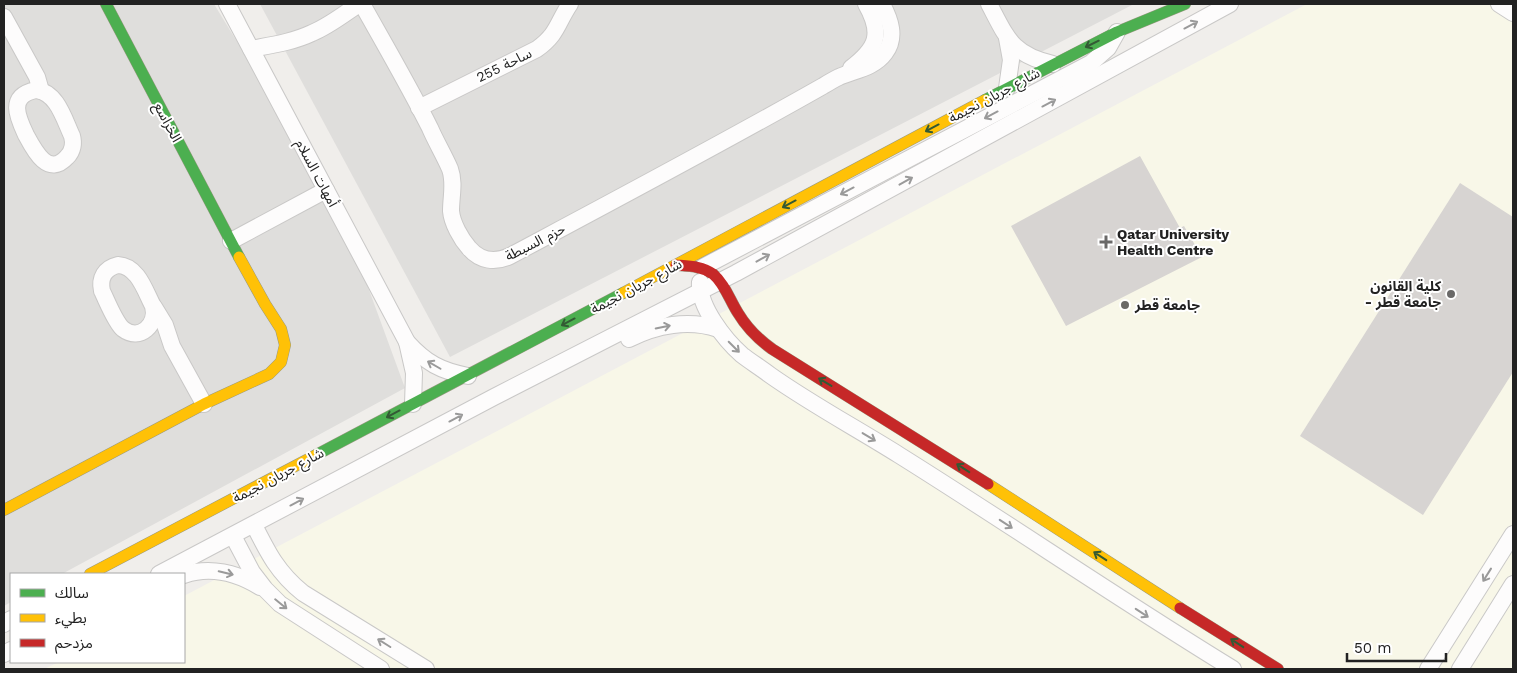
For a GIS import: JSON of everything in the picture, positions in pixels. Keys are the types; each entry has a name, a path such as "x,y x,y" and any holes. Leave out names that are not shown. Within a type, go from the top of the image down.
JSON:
{"street":[{"name":"الخراسع","path":"4,510 238,387 264,368 273,355 275,339 265,304 106,4"},
{"name":"أمهات السلام","path":"228,4 407,342 420,356 435,366 446,372 468,376"},
{"name":"حزم السبطة","path":"251,49 313,33 361,4 419,108 452,176 453,194 451,210 456,227 467,247 472,252 483,259 497,261 510,256 725,141 839,77 872,65 886,52 891,44 892,34 883,26 866,4"},
{"name":"ساحة 255","path":"419,108 537,49 551,38 570,4"},
{"name":"حزم السبطة","path":"882,4 883,26"},
{"path":"989,4 1007,38 1011,60 1007,88"},
{"name":"شارع جريان نجيمة","path":"92,573 468,376 1052,64 1117,32 1185,4"},
{"path":"161,573 720,281 1230,4"},
{"path":"1499,4 1513,13"},
{"path":"4,17 38,77 41,91"},
{"path":"703,267 1091,63 1108,48 1117,32"},
{"path":"1007,38 1024,54 1052,64"},
{"path":"231,241 326,190"},
{"path":"720,241 703,267 700,291 718,329 752,363 898,454 1233,669"},
{"path":"676,264 694,265 712,272 720,281 741,319 763,343 786,359 911,435 1257,664 1278,669"},
{"path":"153,306 155,318 150,328 134,333 124,329 102,291 101,281 105,272 118,265 128,266 132,269 165,325 172,346 204,404"},
{"path":"554,367 577,366 641,332 670,325 704,324 718,329"},
{"path":"145,331 159,337 172,346"},
{"name":"أمهات السلام","path":"407,342 414,373 413,404"},
{"path":"898,454 911,435"},
{"path":"254,525 272,560 292,584 303,593 426,669"},
{"path":"1428,669 1513,534"},
{"path":"233,536 246,564 265,589 285,608 381,669"},
{"path":"185,575 223,571 265,589"},
{"path":"1460,669 1513,584"}],"shaded area":[{"path":"4,4 214,4 302,148 350,238 405,388 64,573 10,573 10,603 4,606"},
{"path":"260,4 1134,4 450,357"},
{"name":"جامعة قطر","path":"1307,4 1513,4 1513,669 44,669 57,663 185,663 185,595"}],"building":[{"name":"Qatar University Health Centre","path":"1140,156 1180,228 1184,226 1202,257 1066,326 1011,226"},
{"name":"كلية القانون - جامعة قطر","path":"1460,183 1513,217 1513,372 1423,515 1300,436"}],"traffic: fast":[{"path":"106,4 239,257"},
{"path":"985,100 1117,32 1185,4"},
{"path":"316,455 623,293"}],"traffic: slow":[{"path":"623,293 985,100"},
{"path":"4,510 204,404 269,374 281,362 285,345 281,329 239,257"},
{"path":"92,573 316,455"},
{"path":"988,484 1180,608"}],"traffic: jam":[{"path":"676,265 691,266 709,271 724,288 745,324 772,349 988,484"},
{"path":"1180,608 1278,669"}],"place":[{"name":"Qatar University Health Centre","path":"1106,242"},
{"name":"كلية القانون - جامعة قطر","path":"1451,294"},
{"name":"جامعة قطر","path":"1125,305"}]}
